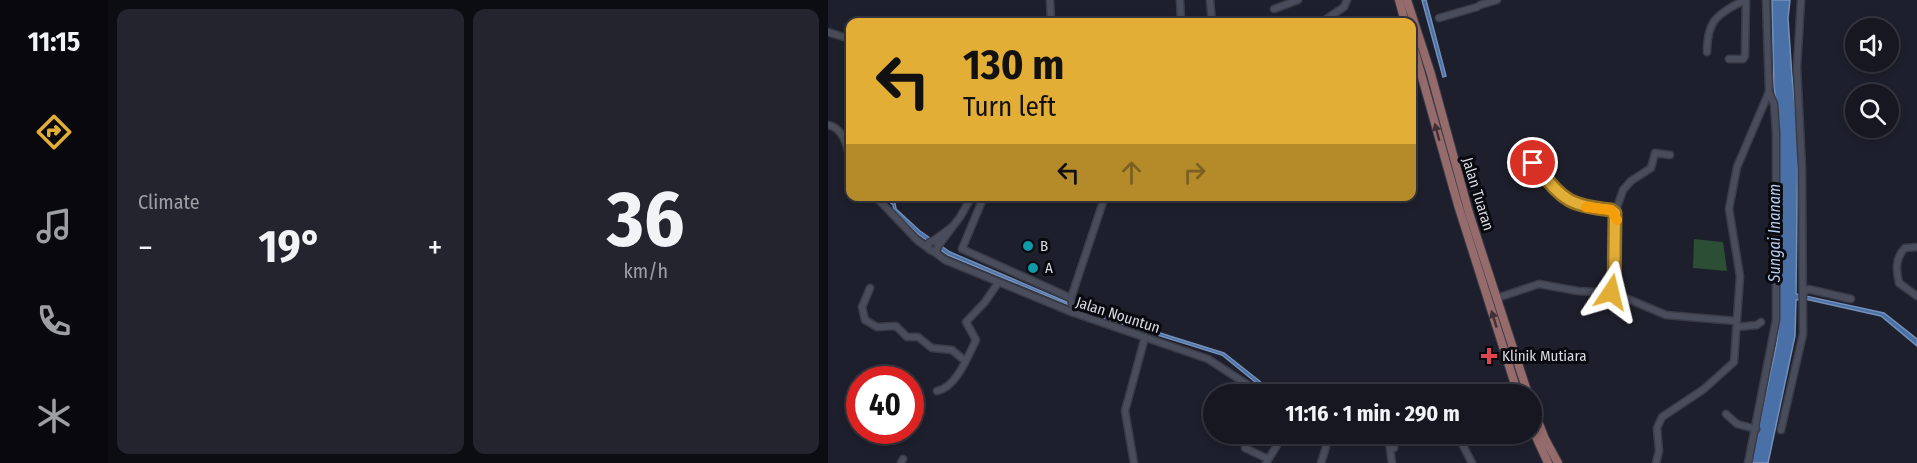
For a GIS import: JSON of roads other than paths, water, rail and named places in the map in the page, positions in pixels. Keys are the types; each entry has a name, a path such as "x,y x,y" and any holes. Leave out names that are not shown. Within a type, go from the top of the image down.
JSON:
{"main road":[{"path":"1399,0 1404,18"},
{"name":"Jalan Tuaran","path":"1408,2 1413,18"},
{"name":"Jalan Tuaran","path":"1416,27 1464,195 1524,384"},
{"name":"Jalan Tuaran","path":"1416,56 1458,205 1515,384"},
{"path":"1542,431 1558,463"},
{"path":"1539,444 1548,463"}],"street":[{"path":"1050,0 1051,18"},
{"path":"1180,0 1181,18"},
{"path":"1210,0 1212,18"},
{"path":"1274,9 1296,0"},
{"path":"1328,18 1344,7 1347,0"},
{"path":"1439,18 1497,0"},
{"path":"1707,52 1707,32 1714,20 1722,12 1745,0 1746,54 1743,59 1729,59"},
{"path":"1748,463 1776,320 1776,132 1774,104 1769,92 1766,0"},
{"path":"1781,430 1802,341 1803,293 1797,67 1800,0"},
{"path":"828,32 846,38"},
{"path":"1656,463 1659,451 1658,428 1662,417 1704,389 1733,364 1740,276 1730,216 1730,198 1737,167 1769,92"},
{"path":"828,125 835,127 842,135 846,146"},
{"path":"1614,293 1615,213 1623,190 1631,181 1651,168 1655,153 1670,156"},
{"path":"1533,163 1565,199 1575,205 1611,210 1615,213"},
{"name":"Jalan Nountun","path":"879,201 911,234 961,266 1054,306 1214,361 1247,384"},
{"path":"933,246 955,225 969,201"},
{"path":"982,201 962,249 1071,298"},
{"path":"1074,313 1071,298 1103,201"},
{"path":"1917,247 1905,248 1900,253 1896,269 1899,283 1917,296"},
{"path":"937,391 949,388 958,375 976,340 966,322 985,302 998,283"},
{"path":"1497,298 1539,284 1578,291 1614,293 1666,315 1737,324 1757,325 1761,322"},
{"path":"870,288 862,307 865,320 877,327 896,326 907,337 918,337 932,348 952,350 964,360"},
{"path":"1803,293 1808,289 1851,299"},
{"path":"1054,306 1071,298"},
{"path":"1134,463 1126,429 1126,403 1145,337"},
{"path":"1726,414 1737,424 1756,429"},
{"path":"1245,448 1267,461 1278,444"},
{"path":"1321,463 1326,444"},
{"path":"1390,444 1393,463"},
{"path":"1393,463 1394,444"},
{"path":"1462,444 1472,463"}],"water":[{"path":"1422,0 1426,0 1446,76 1443,77"},
{"path":"1772,0 1790,0 1788,18 1798,135 1796,294 1884,313 1917,339 1917,346 1881,316 1805,299 1796,300 1795,336 1768,463 1751,463 1777,342 1779,320 1779,121 1774,86"},
{"path":"888,201 893,201 896,209 920,231 950,252 1083,309 1224,353 1263,384 1258,384 1222,355 1096,316 948,255 918,234 894,211 893,205"}],"place":[{"name":"B","path":"1028,246"},
{"name":"A","path":"1033,268"},
{"name":"Klinik Mutiara","path":"1489,356"}],"water label":[{"name":"Sungai Inanam","path":"1774,233"}]}
